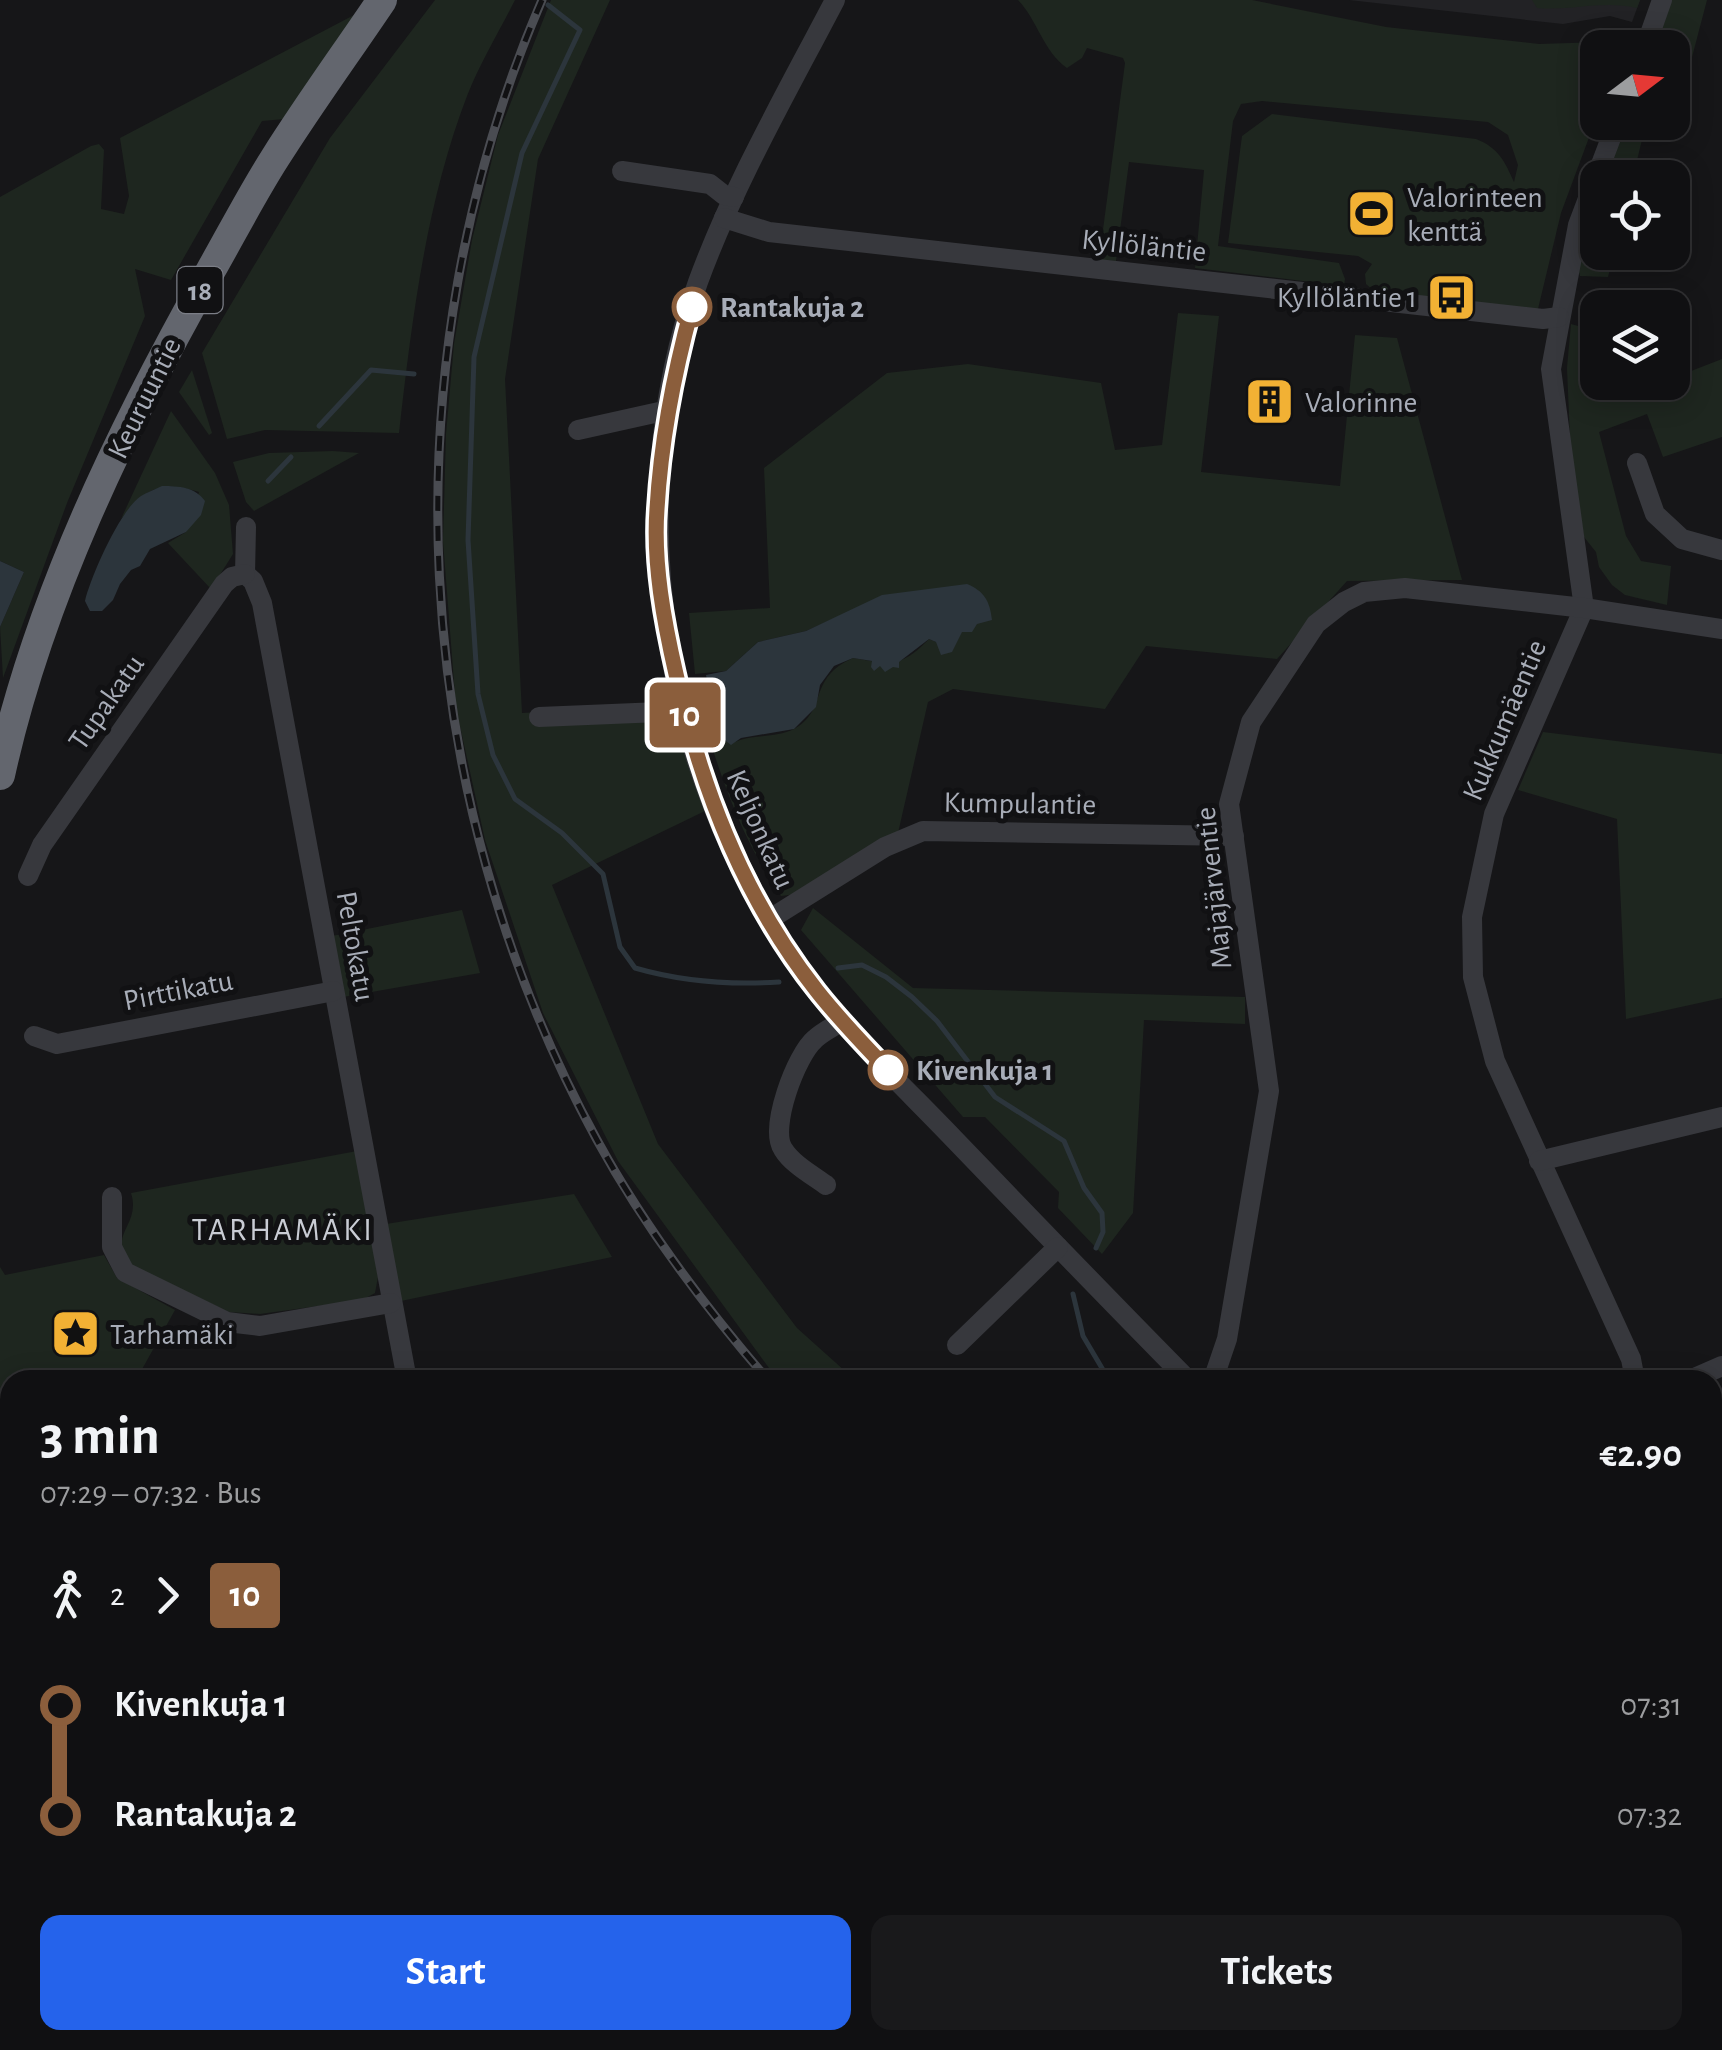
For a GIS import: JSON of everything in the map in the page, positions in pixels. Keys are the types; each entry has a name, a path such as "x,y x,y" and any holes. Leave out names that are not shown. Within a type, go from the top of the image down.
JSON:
{"highway":[{"name":"Keuruuntie","path":"0,776 13,716 54,599 113,460 175,335 274,158 382,0"}],"street":[{"path":"1651,30 1662,0"},
{"name":"Keljonkatu","path":"833,1 724,218 697,285 668,410 656,512 664,622 684,711 723,830 770,920 816,990 1178,1370"},
{"path":"1584,608 1552,370 1578,225 1610,140"},
{"path":"622,171 710,184 734,197"},
{"name":"Kyllöläntie","path":"724,218 769,232 1543,319 1559,317"},
{"path":"578,430 668,410"},
{"path":"1636,462 1656,514 1682,540 1722,550"},
{"name":"Peltokatu","path":"246,528 245,574 253,581 262,603 404,1370"},
{"name":"Tupakatu","path":"28,876 42,845 224,584 245,574"},
{"name":"Majajärventie","path":"1216,1370 1227,1339 1269,1091 1229,804 1251,722 1316,624 1364,592 1405,588 1584,608 1722,629"},
{"name":"Kukkumäentie","path":"1584,608 1494,814 1472,918 1474,977 1495,1061 1632,1359 1634,1370"},
{"path":"538,717 684,711"},
{"name":"Kumpulantie","path":"770,920 885,848 923,832 1234,836"},
{"name":"Pirttikatu","path":"34,1036 56,1044 334,990"},
{"path":"826,1185 789,1157 777,1134 798,1064 813,1040 842,1021"},
{"path":"1539,1161 1722,1118"},
{"path":"112,1196 112,1246 125,1272 227,1322 260,1326 391,1304"},
{"path":"957,1345 1058,1247"}],"shaded area":[{"path":"435,0 515,0 467,96 441,178 415,304 399,433 265,430 227,439 202,353 330,138"},
{"path":"551,0 610,0 538,159 505,379 522,713 672,704 705,811 552,885 658,1144 797,1328 844,1370 769,1368 618,1161 543,1013 485,840 456,708 443,541 454,344 472,240 498,135"},
{"path":"1018,0 1252,0 1386,27 1539,44 1580,43 1580,140 1588,140 1561,213 1538,309 1374,291 1366,284 1365,274 1372,264 1358,256 1228,243 1242,136 1272,114 1476,139 1496,151 1514,182 1518,165 1508,135 1488,122 1262,101 1241,104 1233,121 1218,246 1339,263 1344,286 1195,268 1204,170 1129,162 1116,261 1099,260 1125,63 1123,58 1087,48 1082,58 1067,68 1052,53"},
{"path":"1349,0 1640,0 1632,22 1610,16 1563,24"},
{"path":"1532,0 1640,0 1637,8 1612,5 1550,9 1537,8"},
{"path":"1670,0 1707,0 1690,65 1690,30 1658,30"},
{"path":"354,15 284,119 262,121 171,280 135,269 145,316 67,503 3,678 0,627 24,572 0,561 0,197 99,144 104,150 101,209 124,214 129,196 120,138"},
{"path":"1618,140 1642,140 1637,160 1611,160"},
{"path":"1580,254 1580,270 1610,270 1608,277 1580,276 1577,264"},
{"path":"1178,313 1219,316 1201,472 1340,486 1355,335 1397,338 1462,580 1347,581 1277,659 1146,646 1105,709 953,689 928,702 898,833 796,894 781,896 739,820 709,738 718,735 731,744 794,729 811,713 823,685 839,666 853,658 886,663 902,660 929,639 936,642 962,631 835,618 806,631 758,642 726,671 695,674 689,613 770,608 764,468 887,373 968,364 1101,383 1115,450 1162,445"},
{"path":"1571,324 1580,326 1580,400 1690,400 1690,371 1722,359 1722,437 1663,457 1647,414 1599,432 1626,536 1641,561 1671,566 1667,605 1625,595 1612,585 1584,537 1571,463 1567,368"},
{"path":"192,370 212,433 209,435 179,392"},
{"path":"171,411 215,473 229,505 233,554 211,589 168,543 186,532 199,492 174,487 154,489 121,519"},
{"path":"269,453 359,453 254,511 246,502 233,462"},
{"path":"162,486 196,493 205,501 201,515 186,532 150,549 102,611 90,611 85,601 88,590 116,529 133,504"},
{"path":"0,561 24,572 0,627"},
{"path":"967,584 985,598 992,620 977,624 972,632 962,632 952,652 941,655 936,642 929,639 899,662 899,668 885,672 880,666 874,671 872,661 853,658 834,666 820,685 816,707 794,729 741,738 731,745 718,735 706,675 726,671 758,642 806,631 882,595"},
{"path":"1543,732 1722,754 1722,998 1626,1019 1617,819 1518,790"},
{"path":"813,908 913,988 1245,997 1245,1024 1144,1020 1133,1213 1102,1254 1058,1208 1059,1192 985,1117 963,1117 801,930"},
{"path":"462,910 480,973 343,997 332,936"},
{"path":"357,1151 378,1277 375,1293 362,1300 260,1314 229,1312 134,1267 125,1256 122,1238 132,1214 131,1193"},
{"path":"574,1194 612,1257 401,1301 386,1224"},
{"path":"104,1255 117,1278 175,1310 142,1370 0,1370 0,1267 5,1275"}],"waterway":[{"path":"548,5 580,30 522,153 474,357 468,540 478,694 493,755 515,799 562,833 603,874 620,947 635,968 706,981 779,982"},
{"path":"319,426 371,370 414,374"},
{"path":"268,481 291,457"},
{"path":"838,968 862,965 886,977 937,1021 995,1097 1064,1141 1084,1188 1102,1213 1103,1232 1096,1248"},
{"path":"1073,1294 1083,1336 1103,1370"}],"railway":[{"path":"542,0 491,139 458,282 440,429 439,576 455,723 486,867 534,1006 597,1140 676,1264 760,1370"}],"bus line":[{"name":"10","path":"692,307 668,410 656,512 664,622 684,711 723,830 748,883 816,990 888,1070"}],"place":[{"name":"Valorinteen kenttä","path":"1372,214"},
{"name":"Kyllöläntie 1","path":"1452,297"},
{"name":"Rantakuja 2","path":"692,307"},
{"name":"Valorinne","path":"1270,402"},
{"name":"Kivenkuja 1","path":"888,1070"},
{"name":"Tarhamäki","path":"75,1334"}],"district":[{"name":"TARHAMÄKI","path":"283,1229"}]}
